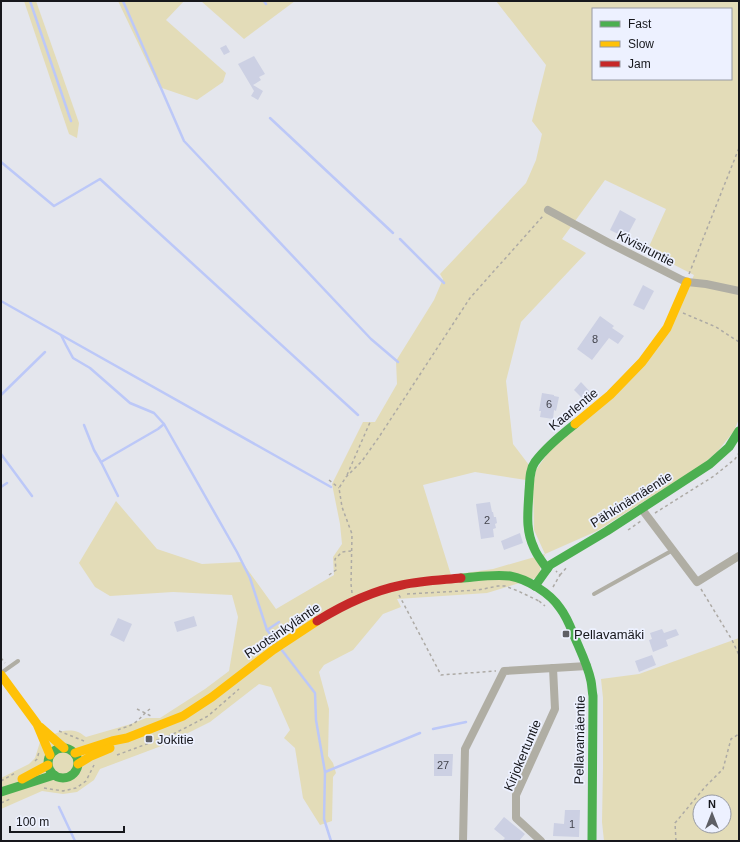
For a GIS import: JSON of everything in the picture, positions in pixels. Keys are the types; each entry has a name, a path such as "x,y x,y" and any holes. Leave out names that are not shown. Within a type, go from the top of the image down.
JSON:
{"street":[{"name":"Kivisiruntie","path":"548,210 609,243 687,282 706,284 739,291"},
{"name":"Kaarlentie","path":"547,569 534,549 528,530 527,519 532,468 535,462 556,439 610,395 653,348 667,328 687,282"},
{"name":"Pähkinämäentie","path":"534,586 550,565 607,531 710,464 729,447 739,431"},
{"path":"641,508 697,582 739,556"},
{"name":"Ruotsinkyläntie","path":"78,764 93,758 127,738 183,716 212,697 273,650 301,631 328,614 377,592 402,585 427,581 493,576 509,576 521,579 534,586"},
{"name":"Pellavamäentie","path":"534,586 546,593 560,607 571,628 587,666 591,680 593,696 592,841"},
{"path":"462,841 464,749 504,671 587,666"},
{"name":"Kirjokertuntie","path":"542,841 516,818 516,795 555,710 553,668"},
{"path":"1,674 37,724 64,748"},
{"path":"50,736 50,755 48,765 50,771 60,778 67,778 77,770 78,758 70,749 59,748 50,755"},
{"name":"Ruotsinkyläntie","path":"75,753 93,758"},
{"path":"5,790 48,765"},
{"path":"5,790 54,775"}],"lane":[{"path":"594,594 673,550"},
{"path":"1,674 18,661"}],"path":[{"path":"687,282 739,148"},
{"path":"346,476 362,461 379,437 470,298 548,210"},
{"path":"675,311 686,314 716,327 739,342"},
{"path":"353,602 351,584 352,534 342,507 339,488 346,476 371,420"},
{"path":"329,480 339,488"},
{"path":"329,575 336,570 335,559 342,552 351,551"},
{"path":"697,582 732,640 739,656"},
{"path":"407,594 478,590 505,586 539,601 549,609"},
{"path":"539,601 546,593"},
{"path":"399,595 441,675 504,671"},
{"path":"1,658 8,668"},
{"path":"137,709 151,716"},
{"path":"115,731 131,725 150,709"},
{"path":"113,756 171,735 187,727"},
{"path":"50,736 59,731"},
{"path":"34,762 41,745 50,736 59,731 84,741 93,758 86,781 76,788 63,791 40,788"},
{"path":"676,841 675,823 705,787 723,769 731,739 739,734"},
{"path":"1,781 15,773"}],"shaded area":[{"path":"24,1 36,1 79,123 77,138 69,134"},
{"path":"118,1 184,1 166,20 226,73 223,82 197,100 159,87"},
{"path":"201,1 295,1 244,39"},
{"path":"496,1 739,1 739,419 734,431 717,452 703,464 597,531 545,554 540,569 542,576 487,593 397,599 401,607 383,614 353,650 324,665 319,672 329,709 328,756 333,763 336,773 333,777 332,821 320,825 303,798 295,748 284,738 290,730 271,687 259,684 210,722 164,745 100,769 94,780 77,792 63,794 42,791 1,809 1,778 29,764 35,758 40,742 44,739 58,732 68,730 78,732 86,737 146,718 160,718 205,689 229,671 238,617 232,595 173,592 110,596 95,587 79,563 116,501 157,549 202,564 242,562 276,609 334,575 333,557 342,544 340,524 332,484 363,422 375,422 397,384 396,361 434,300 443,279 440,274 526,183 536,160 542,134 532,121 546,65","holes":["605,180 666,209 647,251 694,275 672,325 550,450 536,470 533,485 534,530 545,554 493,569 451,575 423,485 475,472 526,480 529,465 513,444 506,381 521,322 586,253 562,239"]},
{"path":"739,638 739,841 604,841 602,822 603,698 601,679 639,674"}],"building":[{"path":"226,45 230,52 224,55 220,48"},
{"path":"254,56 265,74 259,77 261,80 253,85 263,91 258,100 251,96 254,91 238,64"},
{"path":"620,210 636,219 626,238 610,230"},
{"path":"643,285 654,291 644,310 633,305"},
{"path":"600,316 614,326 612,328 624,336 618,344 609,338 592,360 577,349"},
{"path":"581,382 594,396 587,403 574,390"},
{"path":"542,393 559,397 556,411 554,410 553,419 540,417 541,411 539,411"},
{"path":"490,502 492,512 494,517 496,517 497,523 495,524 496,528 493,529 494,537 481,539 476,504"},
{"path":"520,533 523,543 504,550 501,541"},
{"path":"194,616 197,626 177,632 174,622"},
{"path":"118,618 132,624 124,642 110,635"},
{"path":"662,629 664,633 676,629 679,635 666,640 668,646 653,652 649,640 652,639 650,633"},
{"path":"652,655 656,665 639,672 635,661"},
{"path":"434,754 453,754 452,776 434,776"},
{"path":"565,810 580,810 579,837 553,836 554,823 564,824"},
{"path":"504,817 525,834 519,841 502,841 505,838 494,829"}],"waterway":[{"path":"30,1 71,121"},
{"path":"123,1 184,141 371,339 398,362"},
{"path":"270,118 393,233"},
{"path":"1,162 54,206 100,179 358,415"},
{"path":"400,239 444,283"},
{"path":"1,301 61,335 73,358 90,368 130,403 154,413 164,424 237,552 250,578 267,630 277,643"},
{"path":"61,335 331,487"},
{"path":"1,395 45,352"},
{"path":"118,496 101,462 164,424"},
{"path":"84,425 94,450 101,462"},
{"path":"1,454 32,496"},
{"path":"1,487 7,483"},
{"path":"267,630 279,622"},
{"path":"281,649 315,693 316,720 325,772 324,819 331,841"},
{"path":"433,729 466,722"},
{"path":"325,772 420,733"},
{"path":"59,807 75,841"}],"traffic: fast":[{"path":"547,569 535,551 529,534 528,513 531,472 533,465 544,451 575,424"},
{"path":"535,586 550,565 607,531 710,464 729,447 739,431"},
{"path":"461,578 504,575 524,580 531,583 556,602 567,619 588,670 593,696 592,841"},
{"path":"63,748 74,752 78,763 74,774 63,778 52,774 48,763 52,752 63,748"},
{"path":"1,792 54,775"}],"traffic: slow":[{"path":"575,424 610,395 642,362 667,328 687,282"},
{"path":"75,753 112,741 127,738 183,716 212,697 273,650 317,621"},
{"path":"1,675 37,724 50,755"},
{"path":"40,727 64,748"},
{"path":"78,764 91,756 110,748"},
{"path":"22,779 48,765"}],"traffic: jam":[{"path":"317,621 347,604 380,591 409,584 461,578"}],"place":[{"name":"Pellavamäki","path":"566,634"},
{"name":"Jokitie","path":"149,739"}]}
